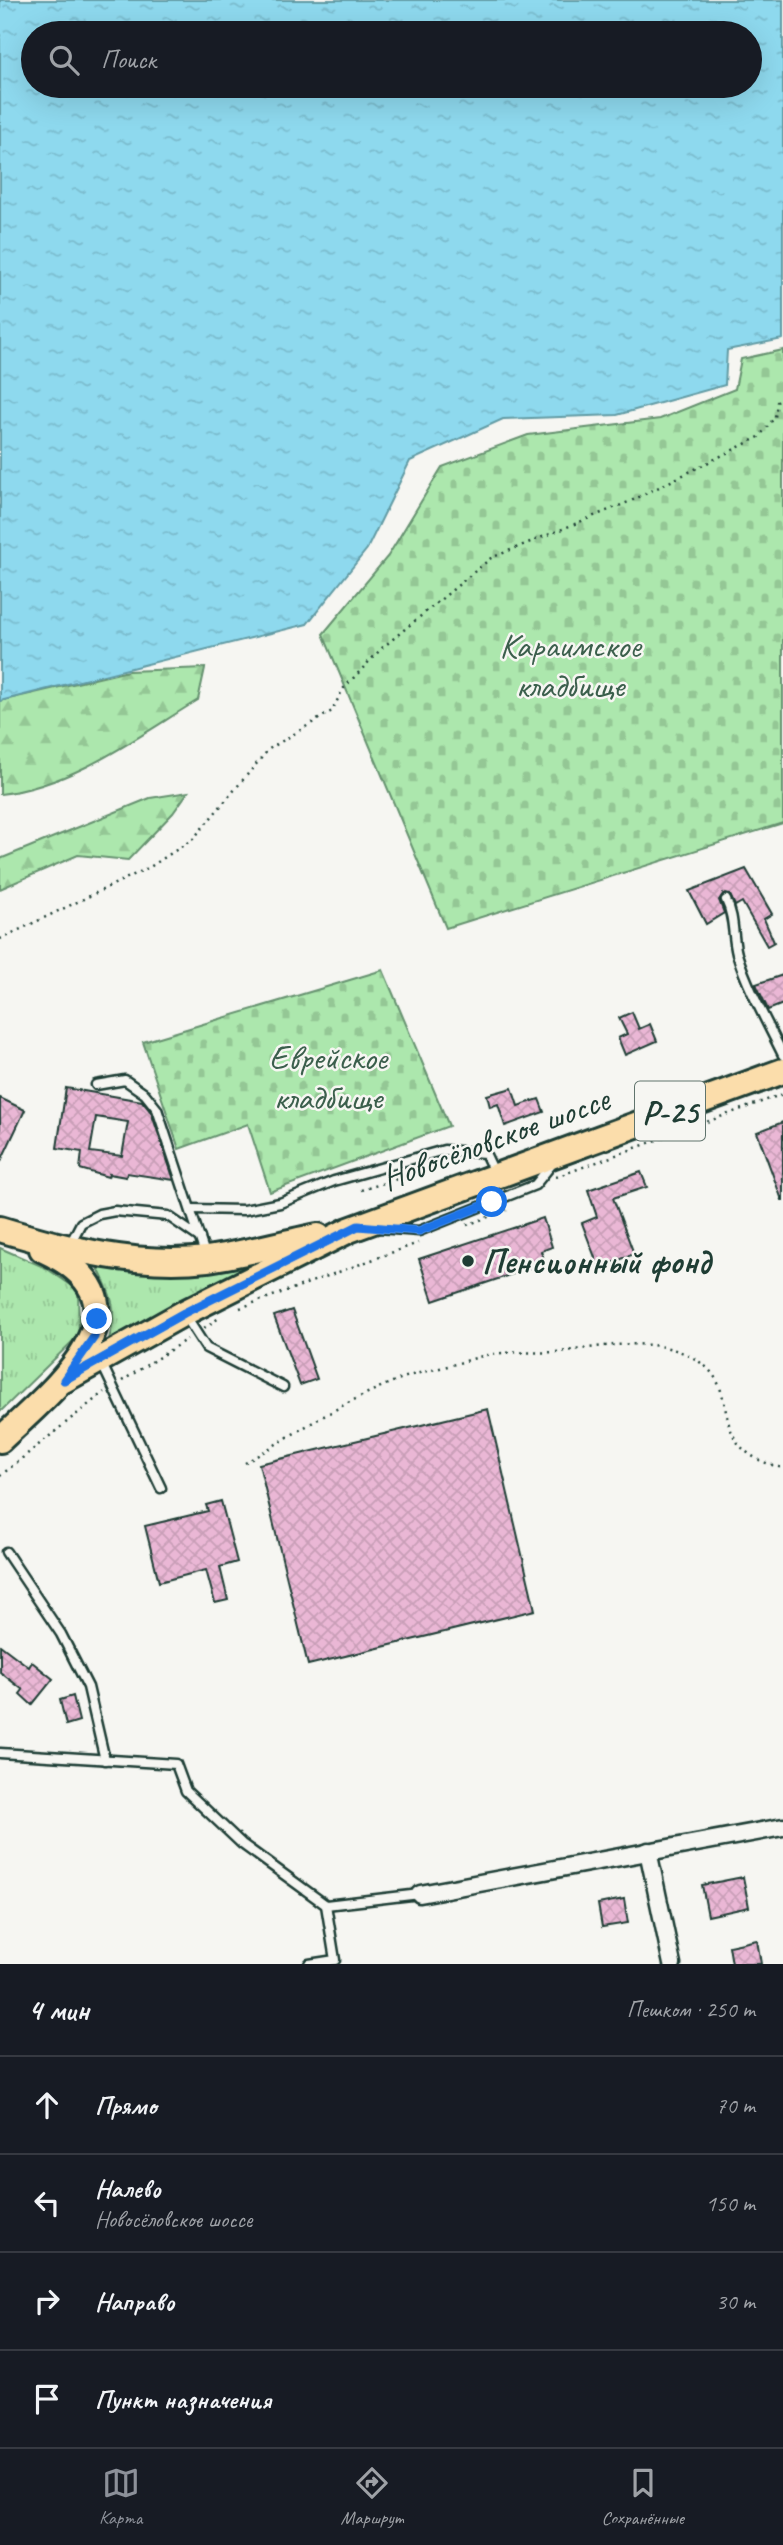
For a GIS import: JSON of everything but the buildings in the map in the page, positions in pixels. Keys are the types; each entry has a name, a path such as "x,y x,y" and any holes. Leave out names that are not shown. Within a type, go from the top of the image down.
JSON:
{"main road":[{"name":"Новосёловское шоссе","path":"64,1380 100,1360 190,1323 353,1228 563,1150 779,1080"},
{"name":"Новосёловское шоссе","path":"0,1230 67,1248 158,1260 203,1248 353,1228"},
{"path":"0,1230 52,1254 78,1271 89,1285 97,1319 94,1337 64,1380 0,1440"}],"street":[{"path":"419,1894 783,1827"},
{"path":"648,1851 672,1964"}],"lane":[{"path":"726,900 734,916 737,953 751,990 783,1055"},
{"path":"96,1085 125,1080 145,1094 157,1109 203,1248"},
{"path":"191,1209 244,1210 280,1203 334,1181 444,1150 485,1153 495,1175"},
{"path":"353,1228 419,1231 535,1185 563,1150"},
{"path":"67,1248 81,1223 99,1214 115,1211 168,1216 203,1248"},
{"path":"190,1323 206,1348 283,1387"},
{"path":"100,1360 161,1489"},
{"path":"6,1552 61,1634 88,1687 105,1760"},
{"path":"0,1753 176,1764 186,1791 242,1844 326,1905 419,1894"},
{"path":"309,1964 334,1962 326,1905"}],"path":[{"path":"0,939 150,867 193,839 269,749 332,711 343,689 382,648 491,558 631,501 759,437 775,417 777,402 783,398"},
{"path":"546,1184 556,1176 779,1080"},
{"path":"361,1190 459,1160"},
{"path":"459,1228 514,1205"},
{"path":"0,1476 190,1323 229,1312 421,1242"},
{"path":"245,1463 355,1401 401,1379 491,1354 553,1353 627,1342 674,1350 699,1361 713,1373 730,1434 743,1451 766,1464 783,1468"}],"green space":[{"name":"Караимское кладбище","path":"783,350 783,823 446,928 323,634 388,556 442,467 528,435 660,419 735,389 741,359"},
{"path":"205,668 198,700 128,744 53,781 0,794 0,701 128,671"},
{"path":"188,792 173,813 128,860 78,855 0,889 0,859 150,798"},
{"name":"Еврейское кладбище","path":"383,970 449,1126 270,1192 248,1124 179,1149 143,1042"},
{"path":"0,1248 46,1268 78,1290 79,1335 0,1412"},
{"path":"245,1267 109,1339 113,1319 112,1303 98,1268"}],"water":[{"path":"0,0 783,0 783,339 727,350 725,385 617,415 503,419 410,461 367,549 307,624 0,701"}],"place":[{"name":"Пенсионный фонд","path":"468,1261"}],"route":[{"path":"97,1319 94,1337 64,1380 184,1313 358,1226 419,1231 492,1202"}]}
